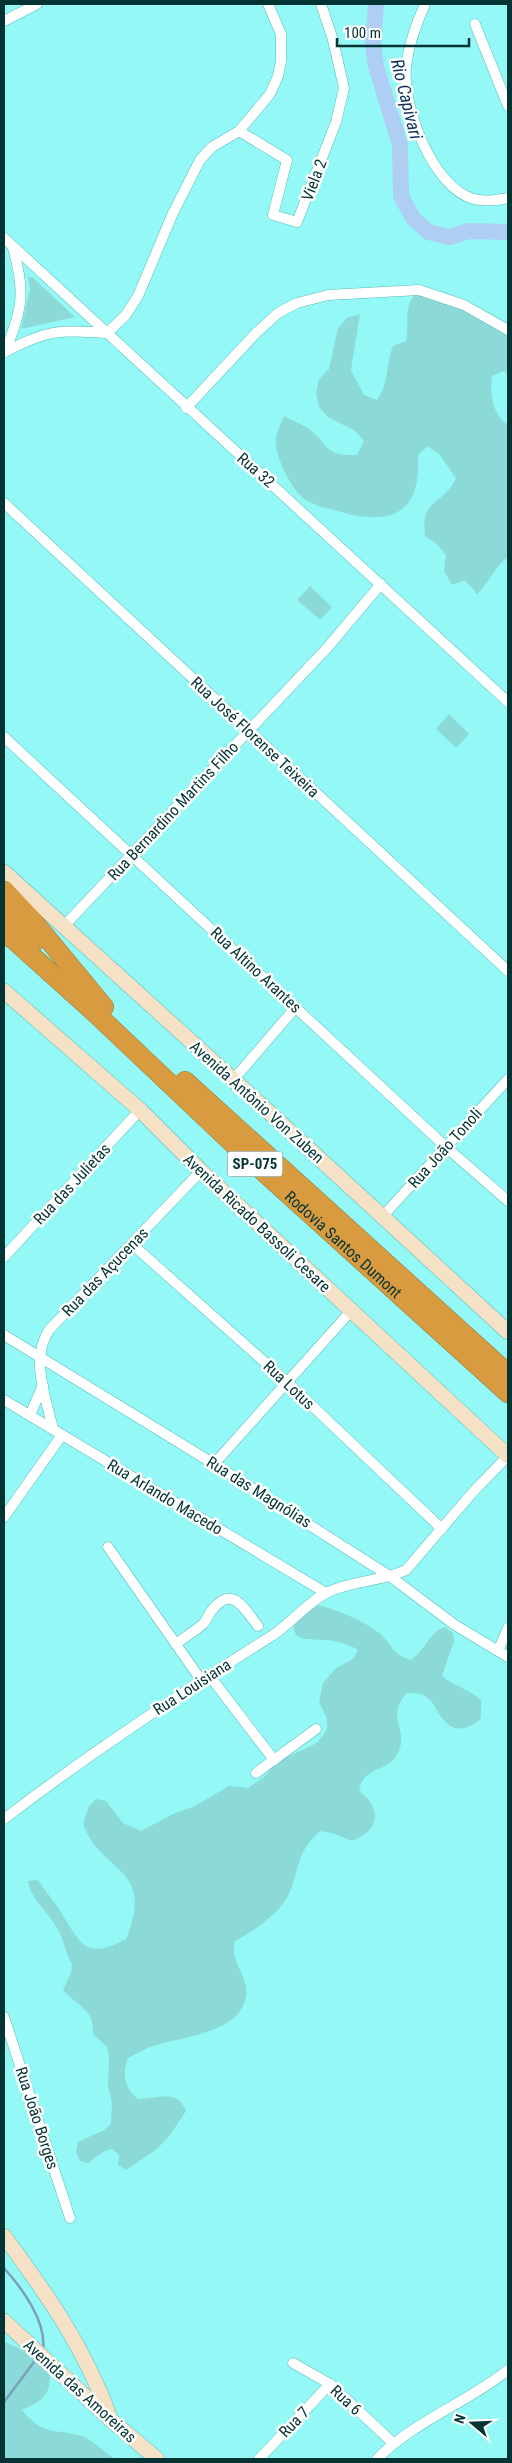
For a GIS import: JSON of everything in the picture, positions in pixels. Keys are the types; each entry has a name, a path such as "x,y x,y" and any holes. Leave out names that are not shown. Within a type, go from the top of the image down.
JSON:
{"highway":[{"path":"4,890 33,921 104,1008"},
{"name":"Rodovia Santos Dumont","path":"4,913 104,1008 508,1374"},
{"name":"Rodovia Santos Dumont","path":"4,931 92,1010 244,1154 508,1393"}],"street":[{"path":"4,21 37,4"},
{"path":"4,353 43,334 58,330 107,333 125,316 138,296 173,213 200,160 212,147 239,130 266,100 278,76 281,60 281,34 268,4"},
{"name":"Viela 2","path":"239,130 287,160 273,215 297,222 336,122 344,88 333,40 321,4"},
{"path":"424,4 414,27 406,67 407,98 418,135 439,170 456,188 473,199 490,201 508,198"},
{"path":"475,24 508,106"},
{"name":"Rua 32","path":"4,238 186,408 381,584 508,702"},
{"path":"4,353 20,310 22,291 13,247"},
{"path":"186,408 257,332 278,313 297,303 328,295 419,290 464,305 508,330"},
{"name":"Rua José Florense Teixeira","path":"4,503 508,971"},
{"name":"Rua Bernardino Martins Filho","path":"64,926 326,648 381,584"},
{"name":"Rua Altino Arantes","path":"4,737 446,1147 508,1201"},
{"name":"Avenida Antônio Von Zuben","path":"4,872 508,1332"},
{"name":"Avenida Ricado Bassoli Cesare","path":"5,995 140,1110 201,1172 508,1456"},
{"path":"233,1080 296,1007"},
{"name":"Rua João Tonoli","path":"382,1217 506,1084"},
{"name":"Rua das Julietas","path":"4,1257 140,1110"},
{"name":"Rua das Açucenas","path":"57,1432 43,1385 40,1358 41,1342 49,1330 201,1172"},
{"name":"Rua Lotus","path":"133,1244 287,1382 442,1529"},
{"path":"214,1464 351,1311"},
{"name":"Rua das Magnólias","path":"4,1335 214,1464 391,1577 455,1625 508,1657"},
{"name":"Rua das Açucenas","path":"30,1415 43,1385"},
{"name":"Rua Arlando Macedo","path":"4,1400 326,1593"},
{"path":"4,1517 57,1432"},
{"path":"391,1577 406,1570 508,1456"},
{"path":"108,1547 176,1644 274,1760"},
{"name":"Rua Louisiana","path":"4,1819 61,1776 205,1677 281,1630 326,1593 370,1579 391,1577"},
{"path":"176,1644 204,1623 212,1610 223,1599 230,1598 238,1601 258,1626"},
{"path":"499,1650 508,1628"},
{"path":"256,1773 316,1729"},
{"name":"Rua João Borges","path":"4,2017 70,2218"},
{"path":"4,2236 71,2332 94,2377 110,2420"},
{"name":"Avenida das Amoreiras","path":"4,2321 110,2420 157,2459"},
{"name":"Rua 6","path":"293,2363 330,2384 396,2441"},
{"path":"378,2459 396,2441 493,2382 508,2370"},
{"name":"Rua 7","path":"258,2459 330,2384"}],"shaded area":[{"path":"28,277 32,277 75,317 21,329 30,289"},
{"path":"418,290 508,325 508,374 504,371 492,376 491,390 495,409 508,425 508,557 499,565 477,594 465,580 452,585 444,571 446,555 437,544 425,536 424,524 429,509 445,494 456,478 439,454 427,446 418,455 418,473 415,488 410,500 403,508 393,514 380,517 365,517 326,508 304,499 289,480 277,453 276,438 284,416 309,429 333,452 357,455 364,441 355,431 328,417 319,407 316,393 319,379 329,369 338,328 347,318 360,314 351,370 364,395 377,400 386,380 393,346 406,341 408,309 413,296"},
{"path":"310,586 332,607 320,620 297,600"},
{"path":"449,714 469,734 456,748 436,729"},
{"path":"318,1605 365,1624 379,1633 399,1655 410,1660 415,1657 434,1634 445,1627 453,1633 454,1641 442,1676 481,1700 481,1718 466,1728 453,1727 443,1720 429,1699 417,1694 407,1693 398,1710 397,1717 401,1746 397,1755 388,1765 366,1777 359,1790 371,1803 374,1811 374,1823 371,1828 368,1832 352,1841 332,1833 320,1831 303,1852 291,1889 282,1905 268,1920 235,1941 235,1955 246,1988 246,1996 242,2008 222,2026 193,2036 153,2046 128,2058 125,2080 133,2095 138,2099 171,2097 177,2099 186,2111 170,2135 157,2149 126,2170 118,2165 119,2155 112,2149 103,2152 88,2163 80,2161 76,2152 78,2142 104,2130 111,2124 112,2104 108,2086 109,2057 107,2047 93,2034 93,2025 88,2013 63,1990 71,1973 72,1964 59,1932 32,1893 28,1881 38,1880 73,1932 85,1945 92,1948 101,1948 126,1939 134,1915 134,1897 130,1884 122,1873 91,1841 83,1824 89,1806 96,1799 106,1801 123,1823 141,1831 175,1813 193,1807 229,1786 248,1788 264,1777 278,1761 315,1744 327,1729 327,1719 319,1702 323,1683 336,1668 353,1659 358,1650 346,1644 328,1640 306,1639 296,1635 293,1627 299,1613"},
{"path":"5,2342 25,2351 49,2369 49,2384 45,2395 36,2403 22,2410 30,2419 43,2428 85,2437 114,2459 4,2459"}],"waterway":[{"name":"Rio Capivari","path":"376,4 373,44 376,66 400,145 401,196 413,218 428,232 450,237 469,231 508,232"},
{"path":"4,2268 32,2306 41,2328 43,2350"},
{"path":"4,2402 37,2358"}]}
